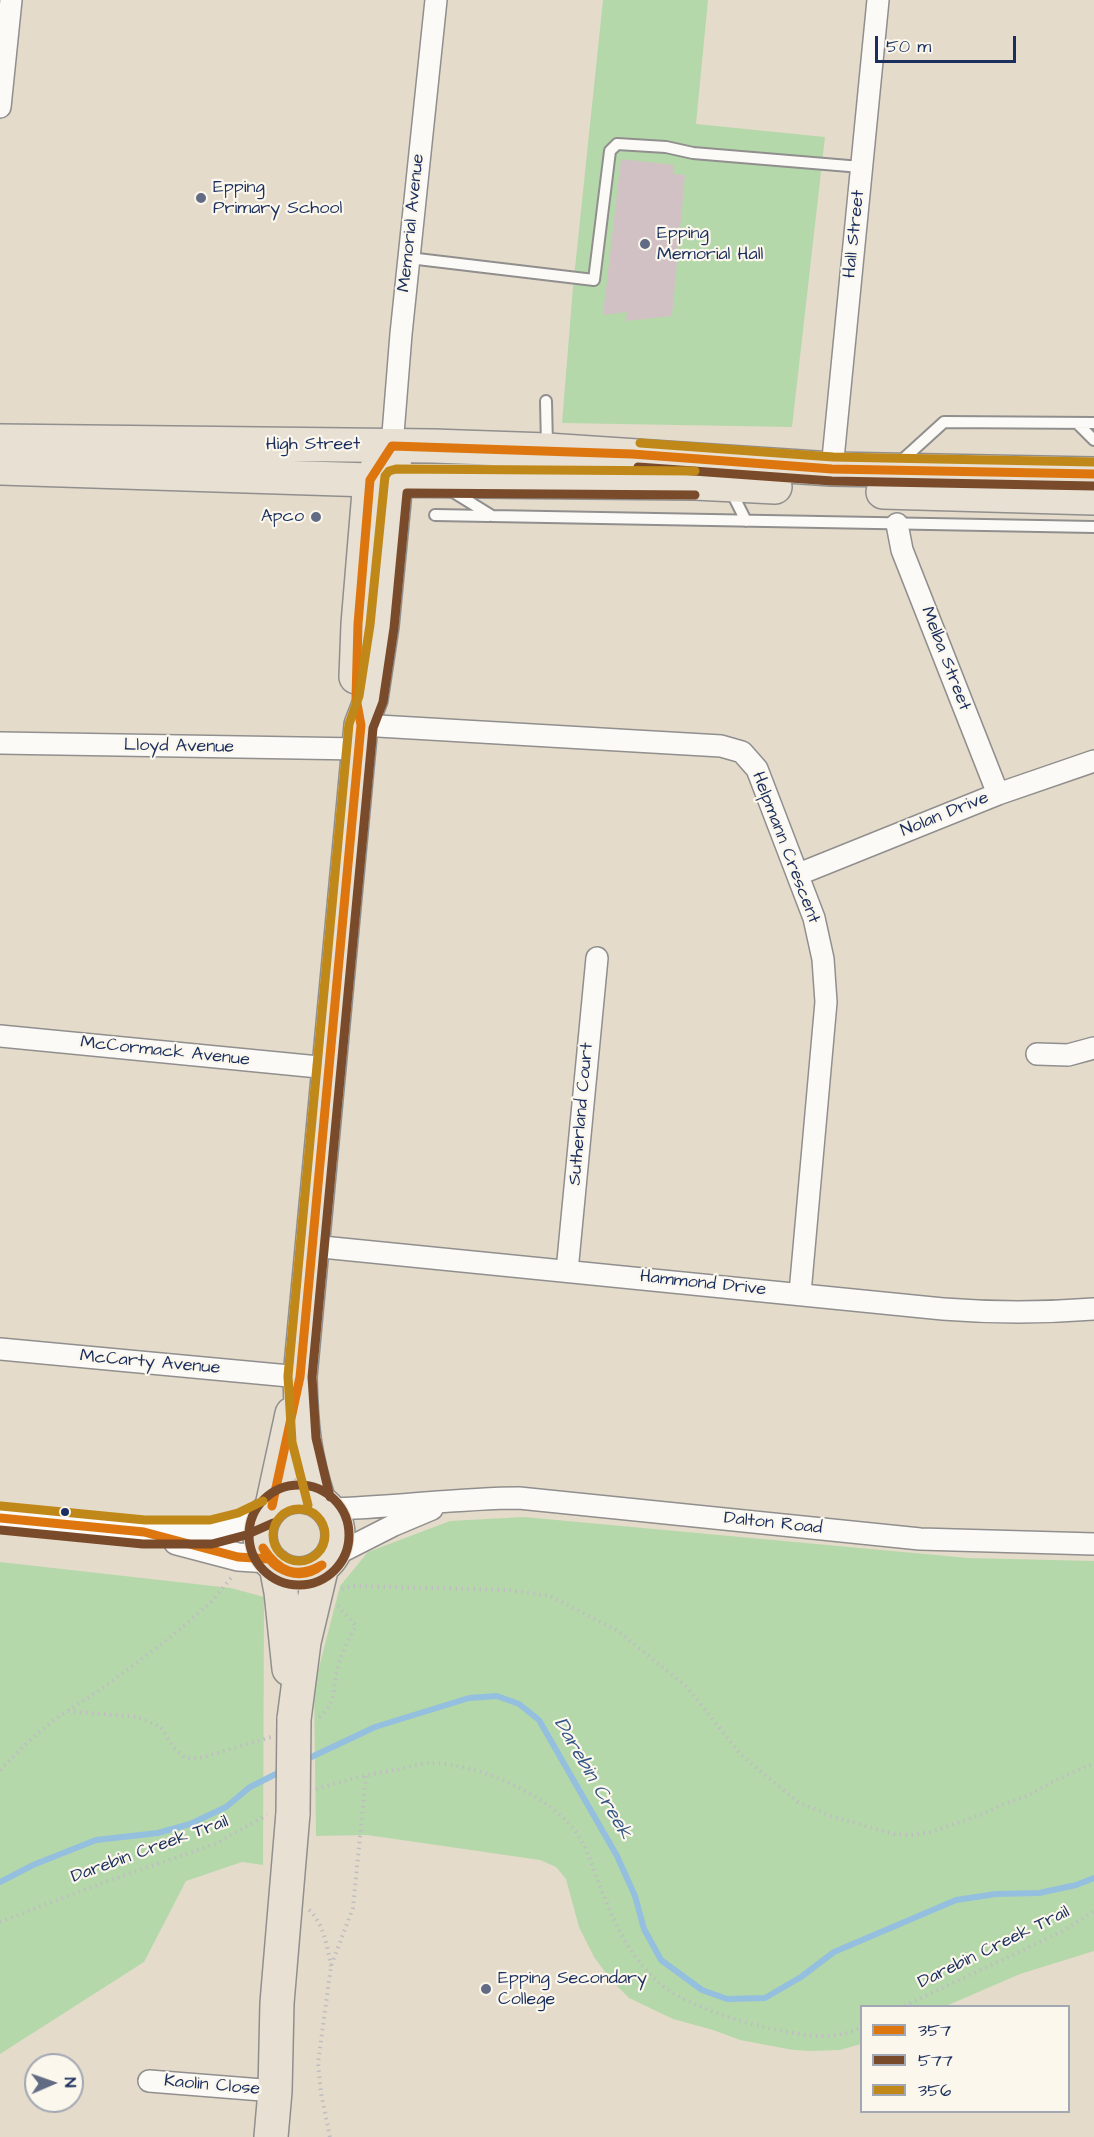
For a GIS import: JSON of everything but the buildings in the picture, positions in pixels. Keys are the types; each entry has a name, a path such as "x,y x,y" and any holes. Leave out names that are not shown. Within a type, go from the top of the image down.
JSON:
{"main road":[{"name":"High Street","path":"0,441 547,450 832,469 1094,474"},
{"name":"Memorial Avenue","path":"323,1505 310,1475 301,1425 300,1377 360,737 371,699 382,626 383,480 392,446"},
{"name":"High Street","path":"0,468 383,480 695,483 944,495 1094,498"},
{"name":"Memorial Avenue","path":"270,1509 300,1377"},
{"path":"256,2137 268,2091 277,2003 293,1805 294,1725 286,1640 261,1560 263,1548 260,1536 262,1523 270,1509 283,1499 295,1496 307,1497 323,1505 335,1520 338,1533 330,1571 304,1642 294,1725"},
{"path":"261,1560 287,1572 299,1574 330,1571"},
{"path":"268,2091 271,2137"}],"street":[{"path":"0,107 11,0"},
{"name":"Memorial Avenue","path":"392,446 400,344 436,0"},
{"name":"Hall Street","path":"832,469 878,0"},
{"name":"Melba Street","path":"897,524 902,549 998,794"},
{"name":"Lloyd Avenue","path":"0,743 360,737"},
{"name":"Helpmann Crescent","path":"360,737 721,746 742,752 757,768 799,874 814,918 823,959 826,1002 800,1293"},
{"name":"Nolan Drive","path":"799,874 998,794 1094,761"},
{"name":"Sutherland Court","path":"567,1271 597,958"},
{"name":"McCormack Avenue","path":"0,1036 329,1068"},
{"path":"1036,1054 1068,1055 1094,1048"},
{"name":"Hammond Drive","path":"312,1246 992,1313 1044,1313 1094,1309"},
{"name":"McCarty Avenue","path":"0,1349 300,1377"},
{"name":"Dalton Road","path":"323,1505 390,1507 486,1498 519,1498 920,1539 1094,1544"},
{"name":"Dalton Road","path":"330,1571 394,1526 452,1501"},
{"path":"0,1518 144,1532 212,1532 242,1524 270,1509"},
{"path":"144,1532 261,1560"},
{"name":"Kaolin Close","path":"148,2081 268,2091"}],"lane":[{"path":"409,258 594,279 610,151 617,144 666,147 693,153 861,167"},
{"path":"546,401 547,450"},
{"path":"890,470 944,422 1094,423"},
{"path":"1077,423 1094,440"},
{"path":"442,481 456,495 492,516"},
{"path":"728,484 746,520"},
{"path":"435,515 1094,527"}],"path":[{"path":"0,1770 31,1739 133,1667 172,1636 211,1602 236,1571 261,1560"},
{"path":"330,1571 352,1586 508,1590 550,1596 618,1631 687,1687 741,1755 798,1802 833,1817 894,1834 911,1835 931,1832 983,1814 1029,1795 1094,1763"},
{"path":"68,1711 137,1717 161,1727 174,1748 185,1758 200,1758 327,1712 333,1700 337,1669 356,1626 335,1600"},
{"name":"Darebin Creek Trail","path":"0,1922 92,1886 215,1844 293,1805 366,1775 430,1763 462,1766 517,1787 540,1799 578,1835 623,1937 639,1962 657,1982 682,1998 766,2028 826,2037 850,2033 860,2028"},
{"path":"330,2137 321,2093 318,2063 332,1966 353,1908 366,1775"},
{"path":"304,1907 310,1910 323,1930 332,1966"},
{"name":"Darebin Creek Trail","path":"908,2005 1061,1932 1094,1911"}],"green space":[{"path":"603,0 708,0 696,124 825,137 792,427 562,423 573,287"},
{"path":"524,1517 968,1558 1094,1561 1094,1951 1020,1974 948,2005 860,2005 860,2044 840,2050 793,2050 740,2040 673,2019 629,1998 611,1980 594,1957 579,1927 566,1879 556,1867 540,1860 367,1835 316,1836 314,1687 340,1586 368,1552 450,1521"},
{"path":"0,1562 231,1588 264,1597 263,1865 242,1862 186,1881 144,1962 0,2054"}],"waterway":[{"name":"Darebin Creek","path":"305,1760 375,1727 469,1698 497,1696 519,1704 539,1720 617,1856 635,1896 644,1929 661,1960 702,1990 727,1999 765,1998 801,1977 834,1952 956,1900 996,1894 1039,1893 1076,1885 1094,1878"},
{"name":"Darebin Creek","path":"0,1882 33,1865 96,1840 158,1833 190,1824 226,1807 250,1787 282,1771"}],"transit line":[{"name":"356","path":"640,443 833,457 1094,462"},
{"name":"357","path":"272,1506 300,1377 361,725 356,698 358,624 370,480 392,446 632,454 832,469 1094,474"},
{"name":"577","path":"638,467 832,481 1094,486"},
{"name":"356","path":"308,1505 292,1442 288,1376 349,724 359,696 370,625 385,476 389,471 396,469 695,471"},
{"name":"577","path":"330,1497 316,1438 312,1377 373,728 383,702 394,628 407,493 695,495"},
{"name":"577","path":"289,1485 309,1485 335,1499 346,1516 349,1535 346,1554 335,1571 309,1585 289,1585 271,1577 257,1563 249,1545 249,1525 257,1507 271,1493 289,1485"},
{"name":"356","path":"1,1506 145,1520 210,1520 238,1513 263,1501"},
{"name":"356","path":"294,1509 304,1509 318,1516 325,1535 318,1554 304,1561 294,1561 284,1557 277,1550 273,1540 273,1530 277,1520 284,1513 294,1509"},
{"name":"357","path":"0,1518 144,1532 238,1557 269,1559"},
{"name":"577","path":"0,1530 143,1544 212,1544 246,1535 273,1523"},
{"name":"357","path":"263,1548 275,1562 288,1571 304,1572 322,1565"},
{"name":"357","path":"263,1548 273,1563 288,1572 305,1573 322,1565"}],"place":[{"name":"Epping Primary School","path":"201,198"},
{"name":"Epping Memorial Hall","path":"645,244"},
{"name":"Apco","path":"316,517"},
{"name":"Epping Secondary College","path":"486,1989"}]}
